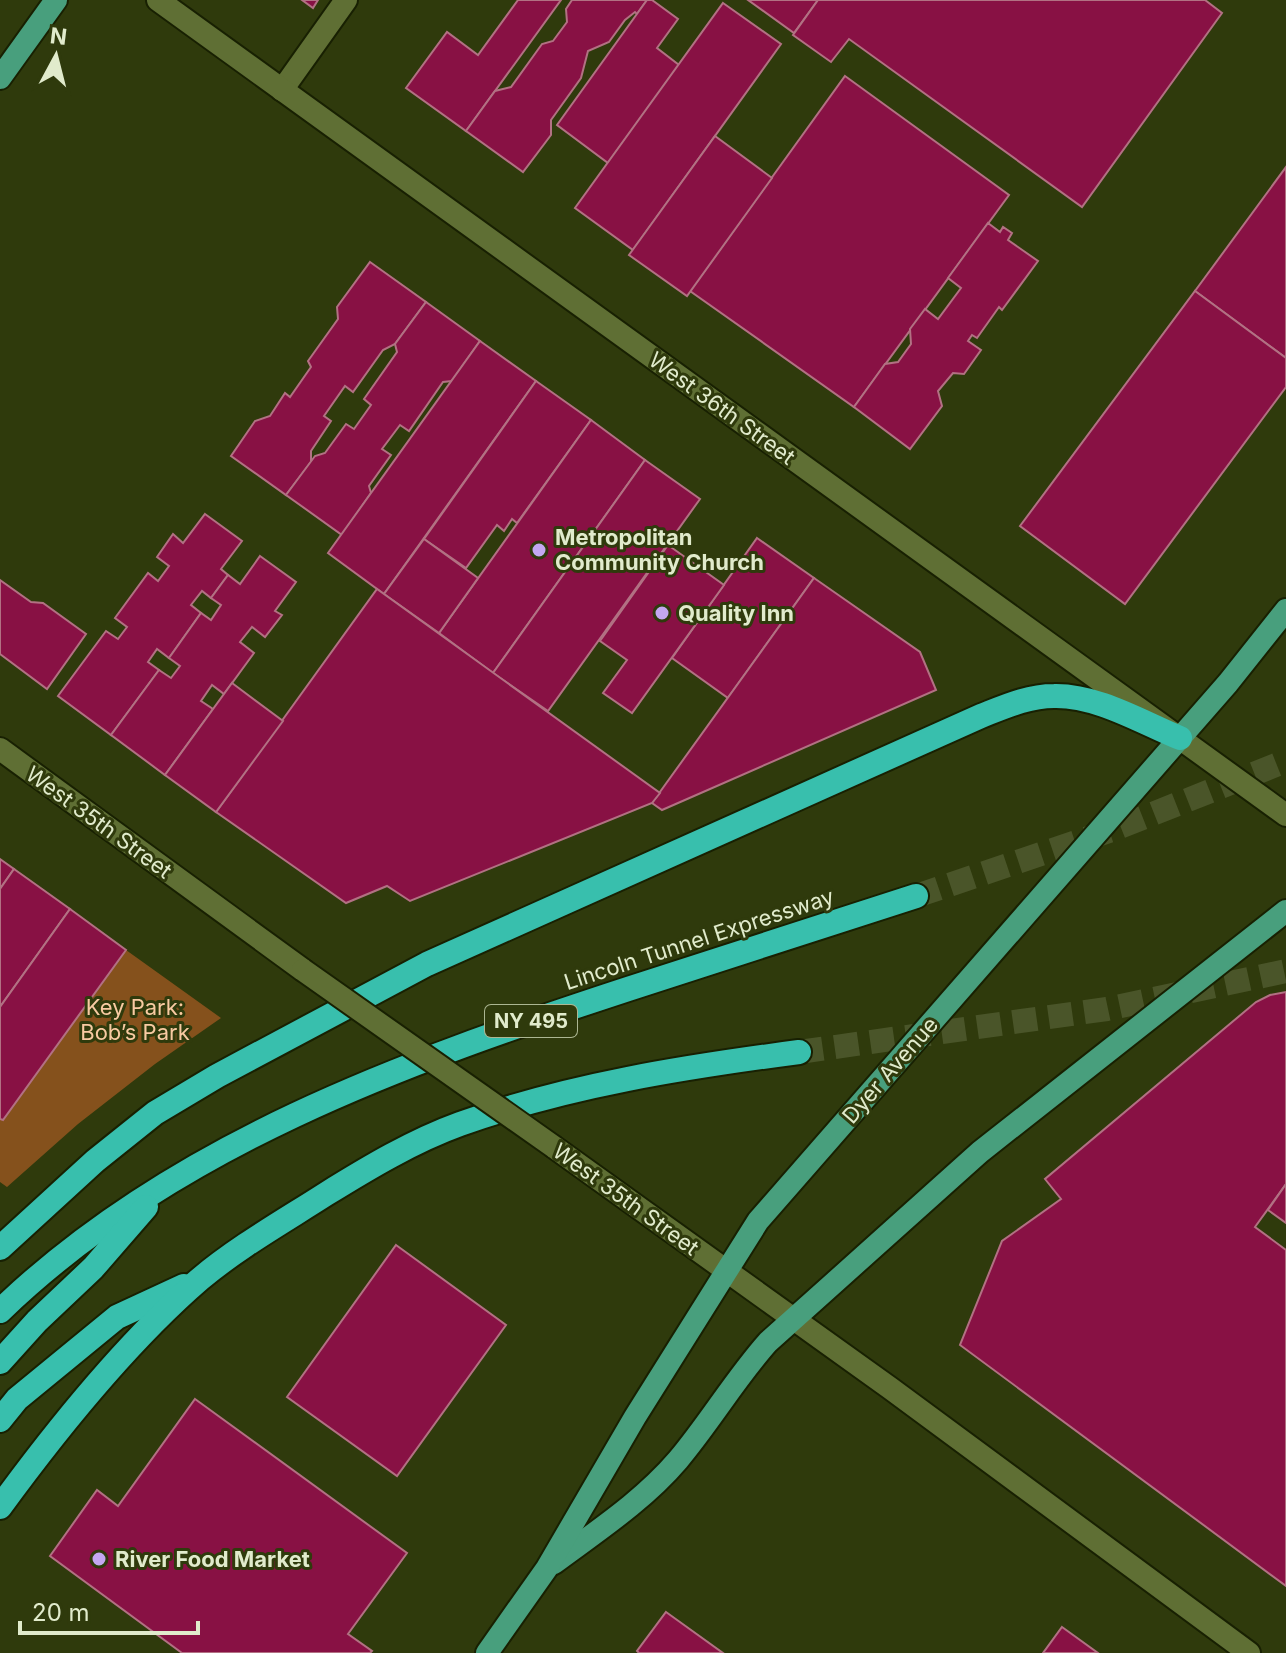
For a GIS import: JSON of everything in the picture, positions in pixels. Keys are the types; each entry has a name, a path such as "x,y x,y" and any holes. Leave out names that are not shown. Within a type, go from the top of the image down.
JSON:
{"highway":[{"path":"0,1248 95,1161 155,1113 217,1076 427,964 981,716 1022,701 1055,696 1094,702 1180,738"},
{"name":"Lincoln Tunnel Expressway","path":"0,1311 82,1239 163,1187 337,1094 401,1067 536,1019 916,896"},
{"path":"0,1420 17,1399 117,1317 201,1278 372,1166 459,1124 557,1096 646,1076 799,1052"},
{"path":"0,1362 37,1321 93,1268 163,1187"},
{"path":"0,1507 34,1461 105,1377 201,1278"}],"main road":[{"path":"0,78 56,0"},
{"name":"Dyer Avenue","path":"487,1653 547,1568 635,1417 758,1221 1180,738 1286,610"},
{"name":"Dyer Avenue","path":"547,1568 636,1502 677,1461 746,1367 793,1320 1001,1135 1286,911"}],"street":[{"name":"West 36th Street","path":"158,0 1286,815"},
{"path":"282,90 333,5"},
{"name":"West 35th Street","path":"0,749 303,970 890,1388 1249,1653"}],"green space":[{"name":"Key Park: Bob’s Park","path":"126,950 221,1018 78,1124 7,1187 0,1182 0,1119 3,1120"}],"building":[{"path":"302,0 318,0 313,8"},
{"path":"518,0 561,0 466,131 406,88 447,32 478,55"},
{"path":"572,0 647,0 637,14 635,12 625,20 609,42 588,51 581,78 551,120 551,135 523,172 466,131 495,91 511,87 542,44 553,41 567,22 566,9"},
{"path":"647,0 652,0 678,19 657,48 679,65 608,163 557,125"},
{"path":"748,0 818,0 794,33"},
{"path":"818,0 1205,0 1222,13 1082,207 849,39 831,62 793,35"},
{"path":"723,3 781,44 633,250 575,208"},
{"path":"845,76 1009,195 854,407 690,291"},
{"path":"715,136 772,178 687,296 629,255"},
{"path":"1286,167 1286,358 1195,291"},
{"path":"988,223 1000,232 1003,227 1012,233 1008,240 1038,261 1002,310 999,307 977,338 972,335 968,341 981,350 964,374 953,373 938,391 942,406 910,449 854,407 885,364 898,362 911,344 910,329 925,309 938,319 961,288 948,278"},
{"path":"370,262 426,302 395,344 383,350 353,392 345,386 324,416 331,421 311,451 311,462 286,495 231,456 255,421 270,416 285,393 290,397 311,367 308,361 338,319 337,307"},
{"path":"1195,291 1286,358 1286,387 1125,604 1020,526"},
{"path":"426,302 480,341 452,381 443,382 409,431 400,425 382,449 391,455 369,486 371,493 342,535 286,495 315,456 325,453 346,424 354,429 371,405 364,399 397,352 395,344"},
{"path":"480,341 536,381 384,594 328,553"},
{"path":"536,381 591,420 517,523 512,519 504,531 497,525 466,568 424,539"},
{"name":"Metropolitan Community Church","path":"591,420 645,460 493,673 439,633"},
{"path":"645,460 700,499 548,711 493,673"},
{"path":"205,514 242,541 221,569 228,575 211,598 202,591 191,605 201,613 169,658 157,649 148,662 159,670 111,735 58,696 106,631 118,639 127,627 115,618 148,573 158,581 169,566 157,557 173,534 183,543"},
{"path":"757,538 814,578 728,698 672,658"},
{"path":"424,539 478,578 439,633 384,594"},
{"name":"Quality Inn","path":"668,545 724,585 632,713 603,693 627,660 600,641"},
{"path":"260,556 296,582 275,611 282,615 265,637 252,627 240,642 254,653 224,694 212,685 201,701 213,709 165,775 111,735 159,670 171,678 180,666 169,658 201,613 211,620 221,605 211,598 228,575 240,584"},
{"path":"814,578 920,652 936,690 662,810 652,803"},
{"path":"0,580 31,602 43,603 86,634 47,689 0,654"},
{"path":"377,589 660,793 652,803 410,901 387,886 346,903 216,812"},
{"path":"232,683 283,721 216,812 165,775"},
{"path":"0,859 14,869 0,889"},
{"path":"14,869 70,909 0,1007 0,889"},
{"path":"70,909 126,950 3,1120 0,1119 0,1007"},
{"path":"1286,992 1286,1184 1255,1227 1286,1250 1286,1586 960,1345 1002,1241 1061,1199 1045,1179 1256,1002"},
{"path":"1286,1184 1286,1223 1268,1210"},
{"path":"396,1245 506,1325 397,1476 287,1397"},
{"path":"195,1399 407,1553 348,1634 372,1651 370,1653 182,1653 50,1556 97,1490 118,1506"},
{"path":"666,1612 723,1653 639,1653 637,1651"},
{"path":"1062,1627 1098,1653 1043,1653"}],"tunnel":[{"path":"916,896 1112,830 1286,761"},
{"path":"799,1052 1107,1009 1286,971"}],"place":[{"name":"Metropolitan Community Church","path":"539,550"},
{"name":"Quality Inn","path":"662,613"},
{"name":"River Food Market","path":"99,1559"}]}
